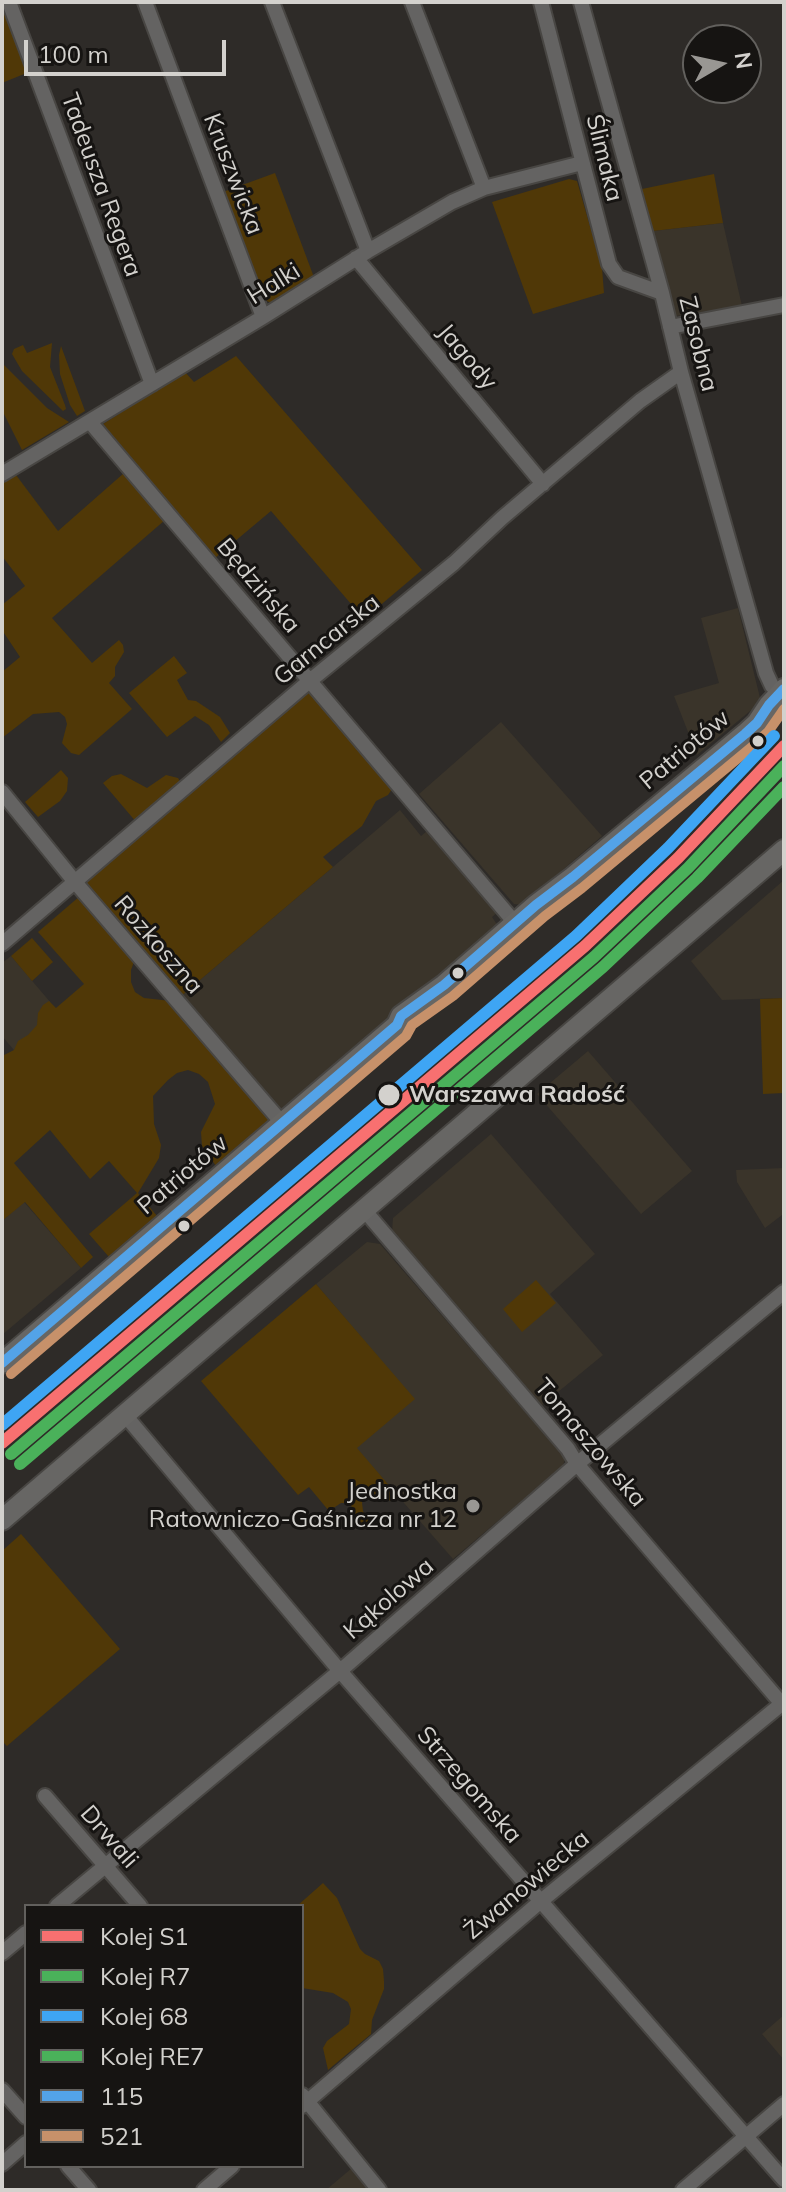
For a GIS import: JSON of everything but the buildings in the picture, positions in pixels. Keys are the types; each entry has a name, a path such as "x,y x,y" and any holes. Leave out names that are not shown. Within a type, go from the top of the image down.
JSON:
{"main road":[{"name":"Patriotów","path":"2,1363 397,1025 410,1024 425,1012 444,985 516,924 548,909 573,877 757,723 783,697"},
{"path":"2,1520 784,850"}],"street":[{"name":"Tadeusza Regera","path":"9,2 152,384"},
{"name":"Kruszwicka","path":"145,2 263,317"},
{"name":"Jagody","path":"272,2 362,255 543,484"},
{"path":"412,2 484,188"},
{"name":"Ślimaka","path":"541,2 609,264 618,277 662,293"},
{"name":"Zasobna","path":"581,2 766,673 772,686 783,697"},
{"name":"Halki","path":"2,474 452,202 484,188 582,163"},
{"path":"670,327 779,306"},
{"name":"Garncarska","path":"2,944 310,681 454,563 502,518 640,401 681,372"},
{"name":"Będzińska","path":"90,422 516,924"},
{"name":"Rozkoszna","path":"2,792 75,882 283,1124"},
{"name":"Tomaszowska","path":"365,1211 783,1703"},
{"name":"Kąkolowa","path":"59,1904 340,1671 577,1464 784,1292"},
{"name":"Strzegomska","path":"125,1415 340,1671 784,2180"},
{"name":"Żwanowiecka","path":"304,2101 783,1703"},
{"name":"Drwali","path":"45,1796 138,1904"},
{"path":"2,1953 24,1935"},
{"path":"2,2090 24,2115"},
{"path":"304,2101 379,2190"},
{"path":"683,2190 784,2104"},
{"path":"2,2164 24,2145"},
{"path":"70,2168 89,2190"},
{"path":"204,2190 230,2168"}],"shaded area":[{"path":"2,2 29,72 2,83"},
{"path":"275,173 315,280 275,305 263,299 223,192"},
{"path":"714,174 723,223 653,231 642,189"},
{"path":"569,179 577,181 602,268 604,293 533,314 492,202"},
{"path":"723,223 742,306 676,316 653,231"},
{"path":"52,343 50,367 65,405 63,411 22,371 12,354 14,349 23,345 27,353"},
{"path":"61,346 85,411 77,416 60,374"},
{"path":"236,356 422,570 364,619 271,511 215,558 103,424 185,372 194,382"},
{"path":"2,363 47,408 69,422 22,450 2,410"},
{"path":"124,473 165,520 52,618 92,663 119,640 124,652 109,683 132,709 79,755 71,753 62,743 67,724 59,712 33,714 2,738 2,672 20,657 2,630 2,605 25,586 2,556 2,483 16,475 58,531"},
{"path":"738,608 761,702 697,755 674,696 719,683 701,618"},
{"path":"174,656 187,673 177,680 188,700 196,701 220,717 230,733 221,742 209,725 195,716 167,737 129,693"},
{"path":"305,691 312,691 394,786 388,795 376,801 362,826 323,857 333,867 180,997 86,885 85,879"},
{"path":"501,722 602,836 522,905 514,904 419,794"},
{"path":"61,770 68,778 67,791 60,801 38,817 25,802"},
{"path":"121,774 147,788 166,775 178,778 182,785 137,823 103,783"},
{"path":"400,810 421,836 427,831 498,912 492,917 498,926 281,1110 180,997"},
{"path":"784,880 783,998 722,1000 691,961"},
{"path":"80,896 135,959 131,982 135,992 144,998 171,1001 269,1120 216,1166 202,1146 201,1132 215,1104 208,1082 188,1070 168,1080 153,1096 154,1124 161,1145 159,1158 138,1193 157,1216 109,1257 89,1234 137,1193 109,1161 90,1179 50,1130 14,1163 93,1257 81,1268 25,1202 2,1221 2,1056 14,1050 18,1041 37,1025 38,1013 43,1005 49,1001 56,1008 84,984 38,932"},
{"path":"32,938 53,962 32,981 11,956"},
{"path":"11,956 102,1063 58,1102 2,1036 2,963"},
{"path":"784,998 784,1093 763,1094 760,999"},
{"path":"588,1051 692,1171 641,1214 537,1094"},
{"path":"491,1134 595,1254 550,1294 603,1355 541,1406 392,1233 393,1218"},
{"path":"784,1168 784,1217 782,1215 765,1228 737,1182 736,1170"},
{"path":"24,1202 81,1268 2,1335 2,1221"},
{"path":"367,1242 380,1244 565,1458 563,1466 453,1559 356,1448 414,1399 316,1284"},
{"path":"536,1280 556,1303 522,1332 503,1309"},
{"path":"316,1284 415,1399 357,1448 399,1497 392,1501 371,1495 364,1498 363,1511 369,1521 368,1529 359,1523 350,1503 341,1503 329,1511 309,1487 298,1495 201,1381"},
{"path":"21,1534 120,1649 7,1746 2,1741 2,1551"},
{"path":"323,1883 337,1898 360,1949 379,1961 383,1969 384,1989 372,2020 371,2034 328,2070 323,2048 327,2041 349,2024 351,2009 348,2002 333,1993 304,1988 304,1904 299,1904"},
{"path":"784,2015 784,2060 762,2034"},
{"path":"352,2168 371,2190 326,2190"}],"rail line":[{"name":"68","path":"2,1425 576,936 668,848 774,736"},
{"name":"S1","path":"2,1443 585,946 678,858 784,746"},
{"name":"R7","path":"11,1454 594,957 688,868 784,766"},
{"name":"RE7","path":"20,1464 603,967 697,878 784,787"}],"transit line":[{"name":"115","path":"2,1363 397,1025 401,1016 444,985 536,905 745,734 784,689"},
{"name":"521","path":"11,1374 406,1036 412,1025 453,996 545,916 754,745 768,732 784,709"}],"place":[{"name":"Warszawa Radość","path":"389,1095"},
{"name":"Jednostka Ratowniczo-Gaśnicza nr 12","path":"473,1506"}]}
